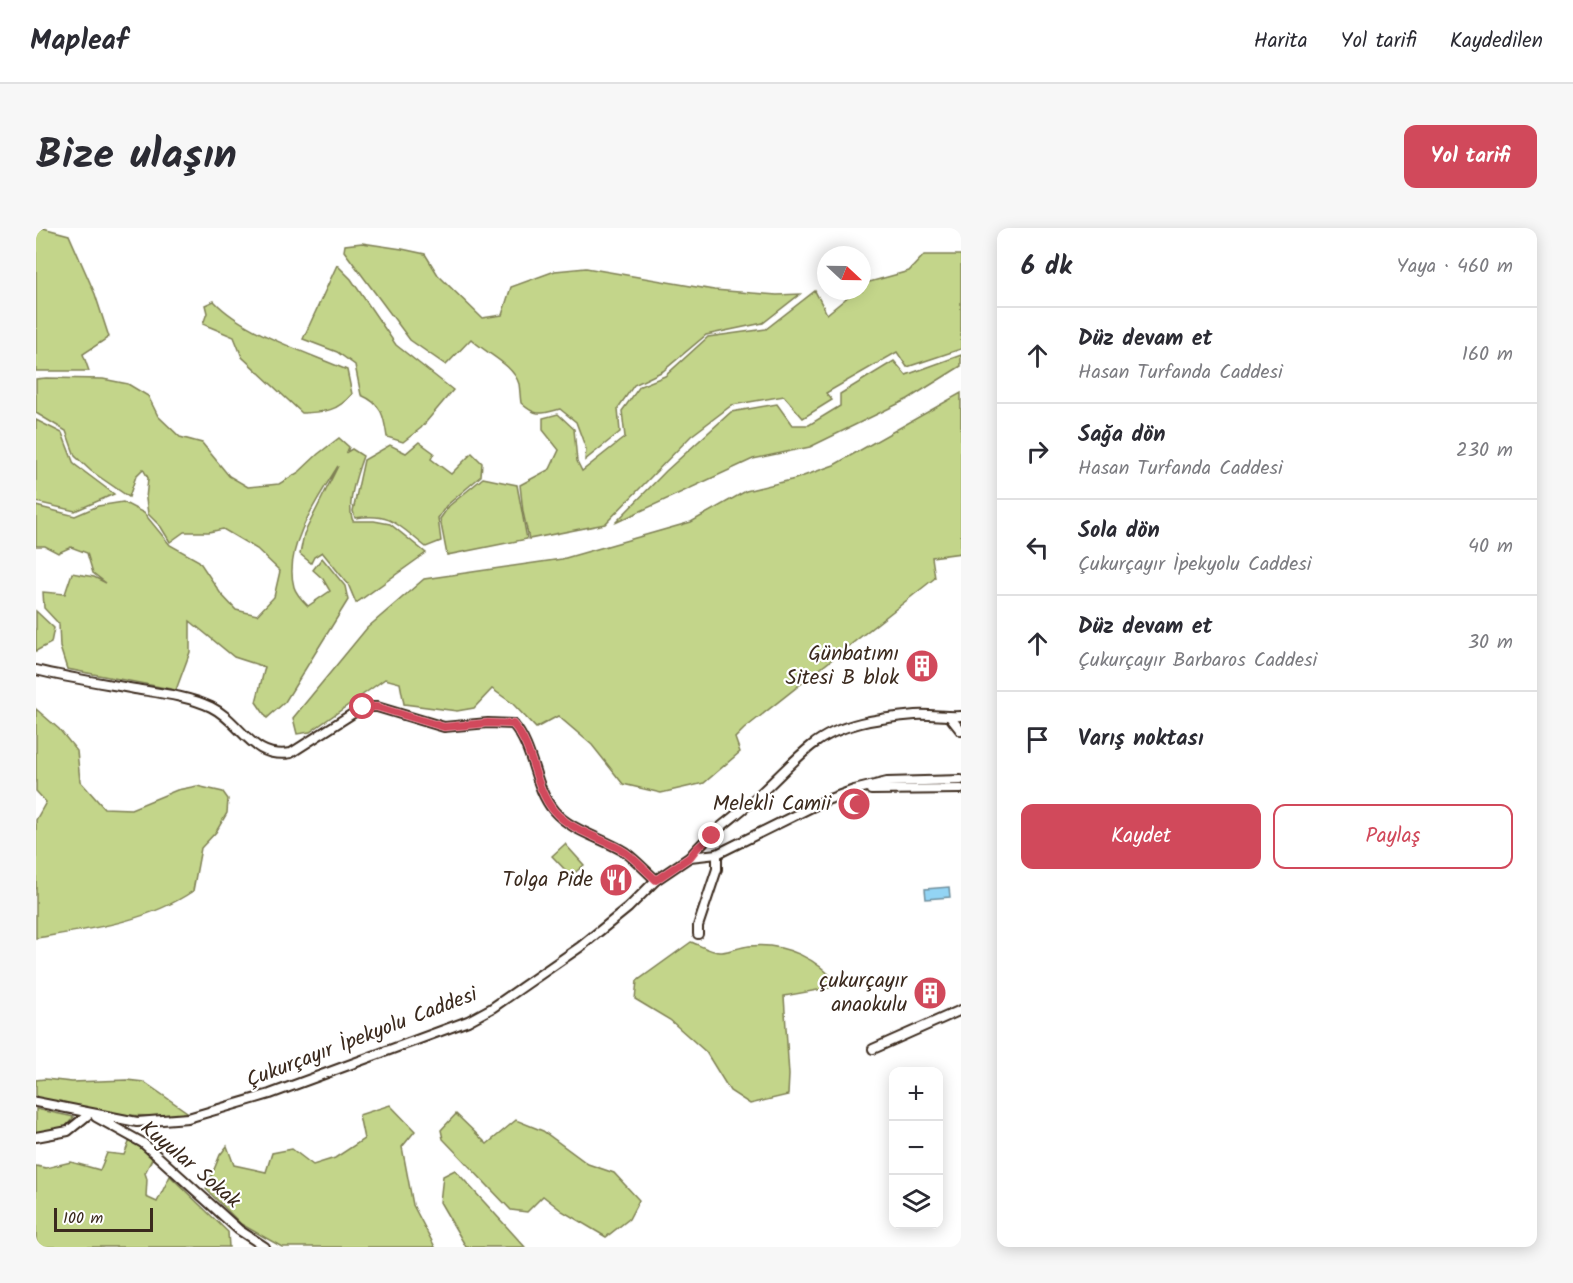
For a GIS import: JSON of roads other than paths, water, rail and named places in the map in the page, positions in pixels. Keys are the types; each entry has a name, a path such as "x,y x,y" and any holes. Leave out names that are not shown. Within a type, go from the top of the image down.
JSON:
{"street":[{"path":"36,670 174,695 212,708 238,728 252,744 269,753 279,755 291,753 363,707 377,707 444,727 488,723 513,724 524,736 543,792 552,809 562,820 626,853 656,880"},
{"path":"690,857 697,848 746,807 812,745 831,733 852,726 897,717 961,716"},
{"path":"950,717 961,732"},
{"name":"Çukurçayır İpekyolu Caddesi","path":"36,1102 137,1122 188,1118 270,1094 468,1021 492,1008 580,947 628,908 656,880 690,857 717,854 824,801 854,790 887,782 961,780"},
{"name":"Çukurçayır İpekyolu Caddesi","path":"854,790 961,789"},
{"path":"698,934 698,926 717,869 717,854"},
{"path":"873,1048 961,1010"},
{"path":"36,1137 68,1131 89,1114"},
{"name":"Kuyular Sokak","path":"89,1114 143,1143 238,1230 266,1247"}],"water":[{"path":"949,887 950,897 926,899 925,889"}],"place":[{"name":"Günbatımı Sitesi B blok","path":"922,666"},
{"name":"Melekli Camii","path":"854,804"},
{"name":"Tolga Pide","path":"616,880"},
{"name":"çukurçayır anaokulu","path":"930,993"}]}
